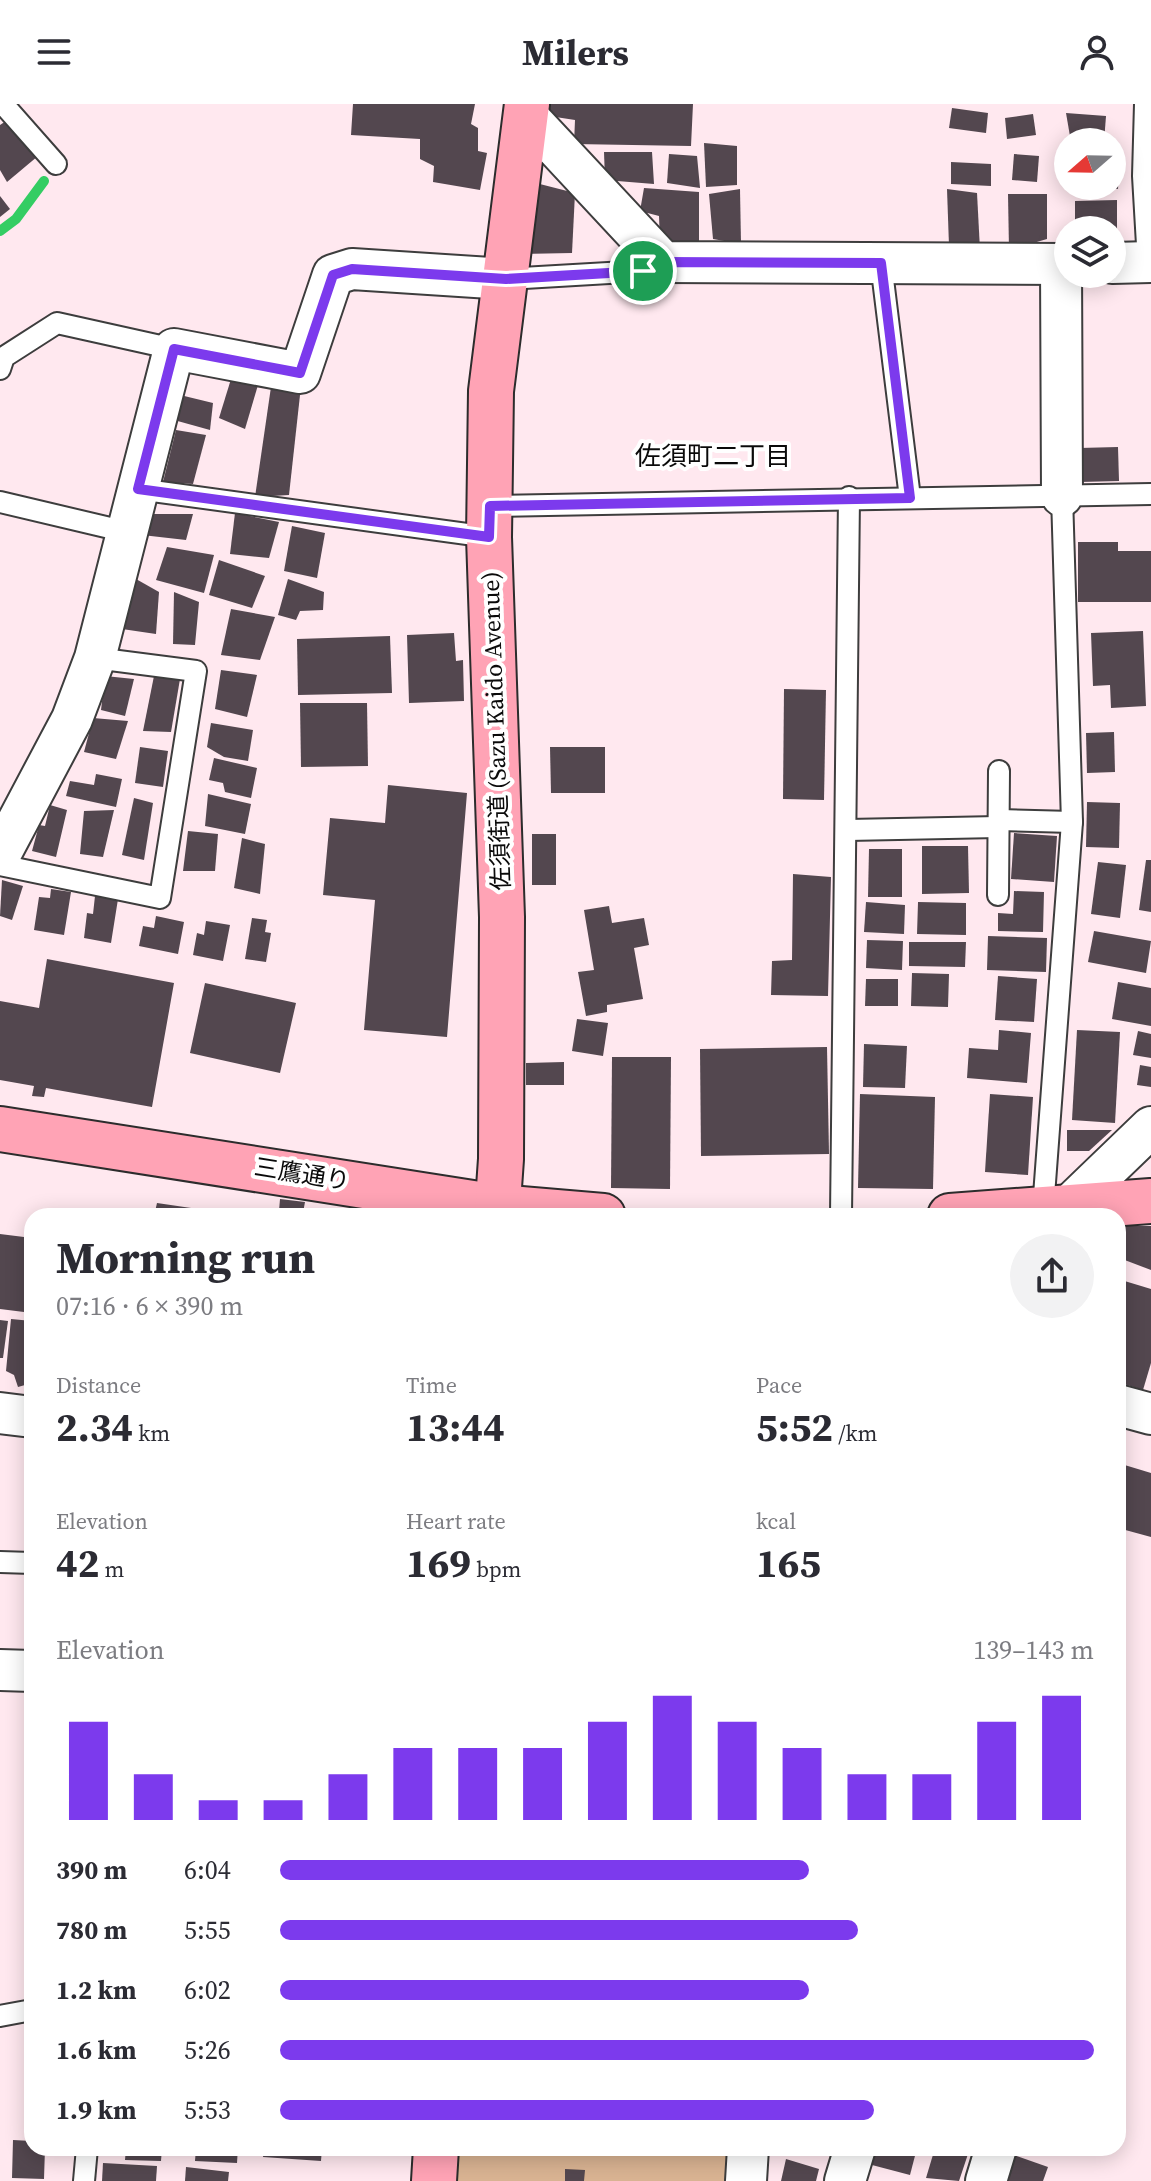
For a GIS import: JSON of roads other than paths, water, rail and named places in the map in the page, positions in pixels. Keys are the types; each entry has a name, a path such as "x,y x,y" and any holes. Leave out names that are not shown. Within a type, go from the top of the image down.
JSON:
{"street":[{"path":"527,110 663,262 1054,264"},
{"name":"佐須街道 (Sazu Kaido Avenue)","path":"497,1208 502,917 489,521 491,391 527,110"},
{"path":"0,855 13,806 72,719 95,658 174,349 300,373 333,275 352,269 506,279"},
{"path":"1062,496 1065,288"},
{"path":"1053,1208 1151,1127"},
{"name":"三鷹通り","path":"0,1129 479,1208"},
{"path":"1073,1208 1151,1201"},
{"path":"1126,1407 1151,1414"},
{"path":"0,1413 24,1416"},
{"path":"0,1670 24,1671"},
{"path":"434,2181 436,2156"},
{"path":"746,2181 748,2156"},
{"path":"845,2181 853,2156"},
{"path":"986,2181 994,2156"}],"lane":[{"path":"3,104 56,164"},
{"path":"1137,262 1145,104"},
{"path":"506,279 643,271 663,262"},
{"path":"881,263 910,498"},
{"path":"0,369 4,357 57,323 174,349"},
{"path":"138,489 489,521 849,497 1151,494"},
{"path":"1051,1208 1072,822 1062,496"},
{"path":"841,1208 848,830 849,497"},
{"path":"0,502 127,532"},
{"path":"0,865 160,898 196,671 95,658"},
{"path":"998,895 999,771"},
{"path":"848,830 1072,822"},
{"path":"0,1562 24,1563"},
{"path":"0,2016 24,2012"},
{"path":"84,2181 86,2156"}],"waterway":[{"path":"0,231 16,219 44,181"}],"district":[{"name":"佐須町二丁目","path":"713,456"}]}
